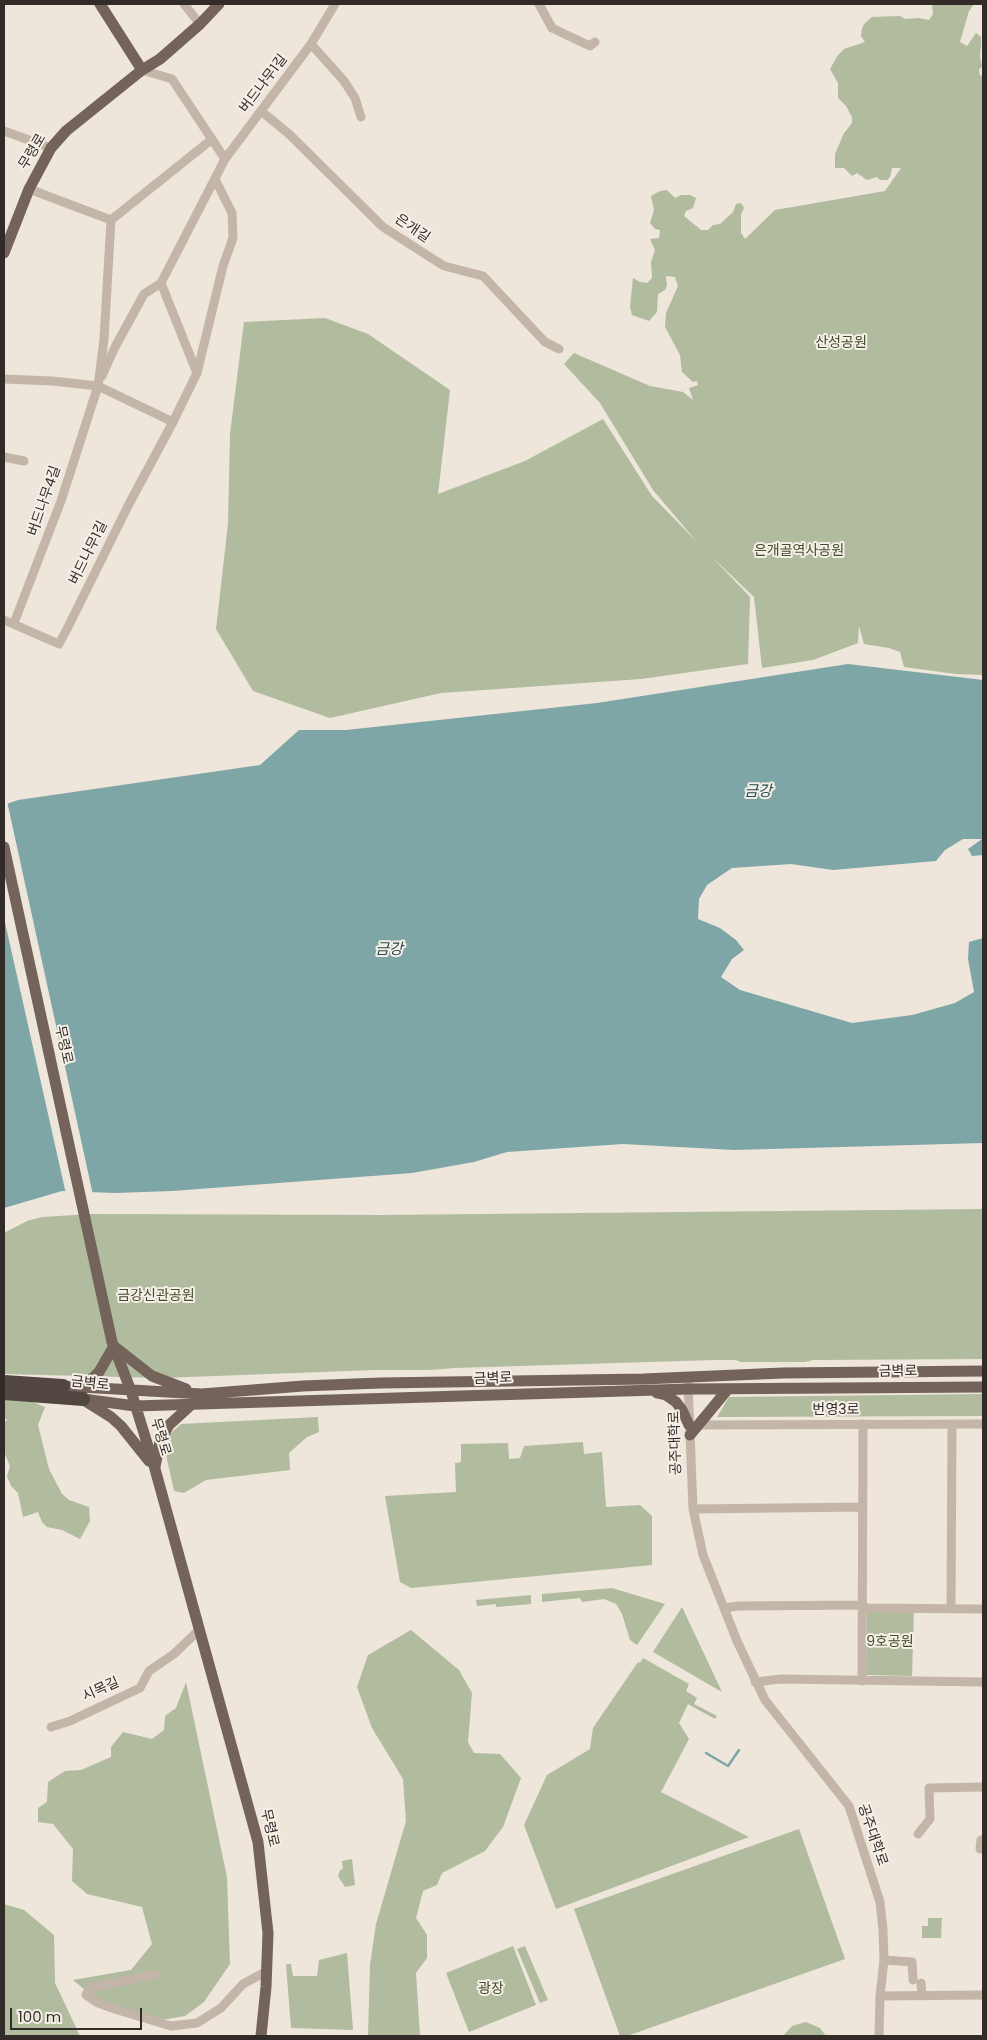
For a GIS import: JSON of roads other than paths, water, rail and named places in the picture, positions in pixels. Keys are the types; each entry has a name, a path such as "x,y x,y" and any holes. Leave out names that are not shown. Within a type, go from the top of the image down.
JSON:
{"highway":[{"name":"금벽로","path":"4,1382 63,1386"},
{"name":"금벽로","path":"4,1393 83,1394"}],"main road":[{"path":"100,4 142,70"},
{"name":"무령로","path":"4,253 29,189 50,148 66,131 142,70 160,59 200,24 219,4"},
{"name":"무령로","path":"4,847 113,1344 155,1469 258,1842 268,1932 261,2036"},
{"path":"155,1469 121,1426 83,1394 99,1372 113,1344 152,1376 172,1385 202,1394"},
{"name":"금벽로","path":"83,1394 130,1391 202,1394 323,1385 983,1370"},
{"name":"금벽로","path":"63,1386 83,1394 135,1406 689,1389 983,1387"},
{"path":"646,1390 666,1395 676,1402 692,1428 706,1417 728,1389"},
{"path":"155,1469 160,1441 169,1425 191,1405"}],"street":[{"path":"184,4 200,24"},
{"name":"버드나무1길","path":"161,283 225,158 273,97 311,44 335,4"},
{"path":"539,4 552,28 590,46 595,42"},
{"path":"311,44 351,92 361,117"},
{"path":"142,70 172,79 211,140 225,158"},
{"name":"은개길","path":"261,111 289,134 383,227 444,266 483,276 544,342 559,348"},
{"path":"4,131 50,148"},
{"path":"29,189 111,220 211,140"},
{"name":"버드나무1길","path":"4,620 59,644 129,504 173,422 196,373 223,266 233,238 232,213 215,179"},
{"name":"버드나무4길","path":"14,623 61,501 98,386 104,339 111,220"},
{"path":"98,386 115,348 144,294 161,283 196,373"},
{"path":"4,379 52,380 98,386 173,422"},
{"path":"4,457 24,461"},
{"name":"공주대학로","path":"688,1377 692,1428 693,1509 703,1555 755,1682 765,1700 849,1806 880,1902 884,1960 880,1996 879,2036"},
{"path":"862,1681 863,1424"},
{"name":"번영3로","path":"692,1428 863,1424 983,1424"},
{"path":"951,1608 952,1424"},
{"path":"693,1509 862,1508"},
{"path":"724,1608 738,1606 862,1605 867,1608 983,1609"},
{"name":"시목길","path":"51,1727 70,1721 140,1688 149,1671 174,1654 200,1629"},
{"path":"755,1682 782,1679 983,1682"},
{"path":"918,1834 930,1819 929,1788 983,1787"},
{"path":"884,1960 912,1959 922,1996"},
{"path":"156,1974 90,1988 86,1994 98,2003 171,2026 197,2023 221,2008 243,1984 266,1971"},
{"path":"880,1996 983,1996"}],"water":[{"name":"금강","path":"848,664 983,680 983,855 972,856 968,849 982,839 963,839 945,850 936,861 833,870 791,864 732,868 707,885 699,899 698,919 720,928 736,940 744,950 732,959 721,977 740,990 852,1023 912,1015 955,1003 974,992 968,959 969,942 983,938 983,1143 734,1150 623,1144 507,1152 474,1162 412,1173 172,1191 115,1193 62,1191 4,1208 4,805 18,800 260,765 299,730 346,730 597,703"}],"waterway":[{"path":"706,1753 728,1766 739,1750"}],"park label":[{"name":"산성공원","path":"841,343"},
{"name":"은개골역사공원","path":"799,551"},
{"name":"금강신관공원","path":"156,1296"},
{"name":"9호공원","path":"890,1642"},
{"name":"광장","path":"491,1989"}]}
